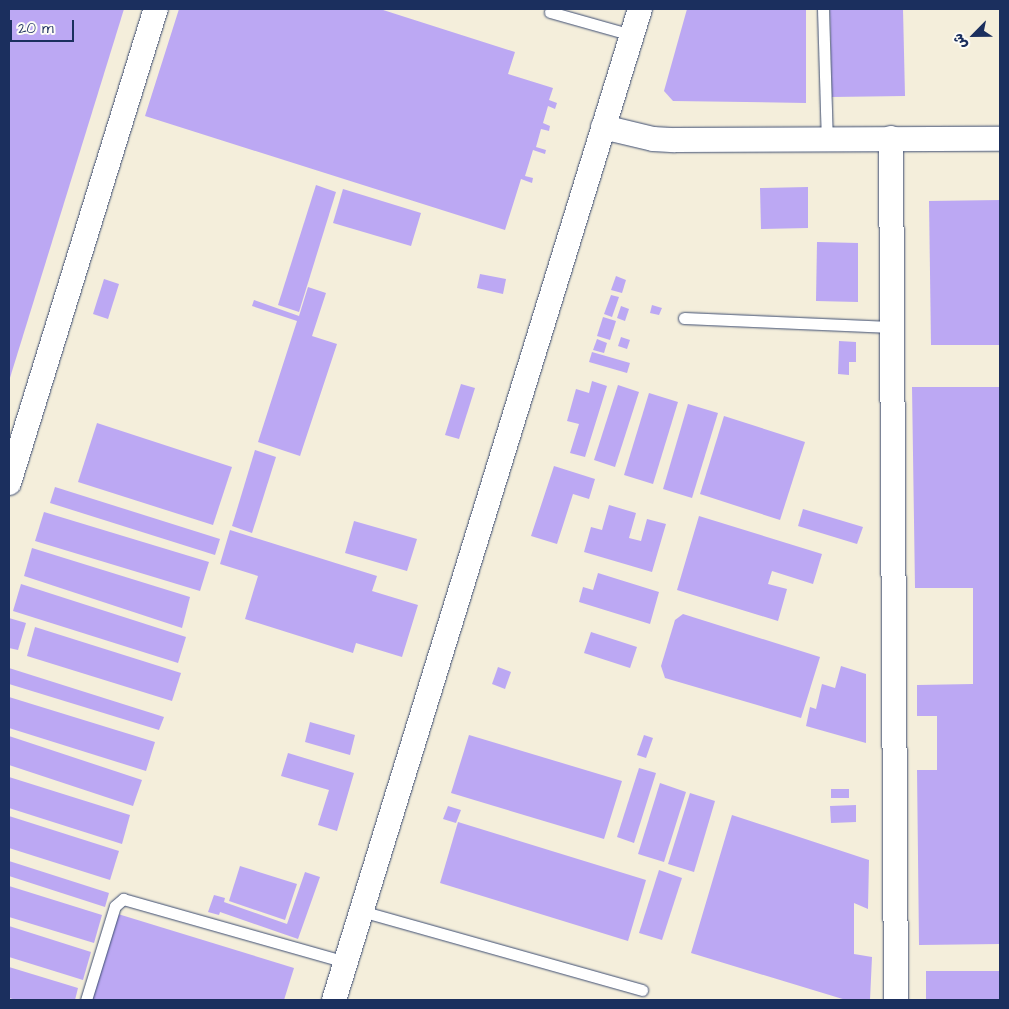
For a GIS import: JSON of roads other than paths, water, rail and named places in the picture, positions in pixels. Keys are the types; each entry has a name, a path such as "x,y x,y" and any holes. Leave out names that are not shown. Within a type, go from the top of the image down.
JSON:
{"street":[{"path":"9,483 156,9"},
{"path":"334,1000 640,9"},
{"path":"602,127 653,138 675,140 1000,139"},
{"path":"891,138 896,1000"}],"lane":[{"path":"823,9 827,140"},
{"path":"550,12 632,35"},
{"path":"684,318 892,326"},
{"path":"86,1000 115,906 123,899 345,962"},
{"path":"361,911 642,990"}]}
